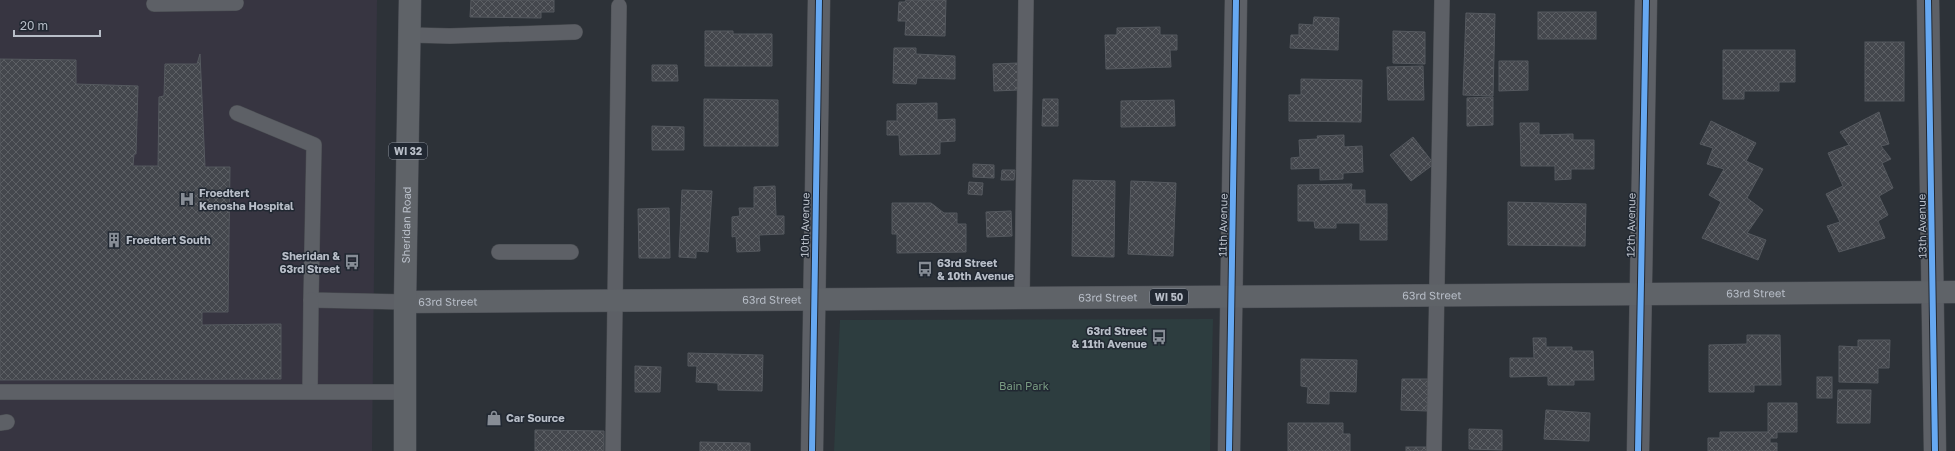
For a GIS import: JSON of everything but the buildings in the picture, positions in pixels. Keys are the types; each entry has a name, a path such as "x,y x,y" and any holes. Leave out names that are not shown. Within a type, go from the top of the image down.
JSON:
{"main road":[{"name":"Sheridan Road","path":"405,451 405,302 410,0"},
{"name":"63rd Street","path":"405,302 1955,292"}],"street":[{"name":"10th Avenue","path":"812,451 818,0"},
{"name":"11th Avenue","path":"1229,451 1236,0"},
{"name":"12th Avenue","path":"1638,451 1646,0"},
{"name":"13th Avenue","path":"1928,0 1935,451"}],"lane":[{"path":"1022,298 1026,0"},
{"path":"1434,451 1442,0"},
{"path":"154,4 236,4"},
{"path":"613,451 619,6"},
{"path":"410,35 450,36 575,32"},
{"path":"237,113 314,144 310,391"},
{"path":"499,252 572,252"},
{"path":"311,300 405,302"},
{"path":"0,392 405,392"}],"shaded area":[{"name":"Froedtert Kenosha Hospital","path":"0,0 377,0 372,451 0,451"}],"green space":[{"name":"Bain Park","path":"1213,319 1210,451 834,451 840,320"}],"cycle path":[{"path":"812,451 819,0"},
{"path":"1229,451 1236,0"},
{"path":"1638,451 1646,0"},
{"path":"1928,0 1935,451"}],"place":[{"name":"Froedtert Kenosha Hospital","path":"187,199"},
{"name":"Froedtert South","path":"114,240"},
{"name":"Sheridan & 63rd Street","path":"352,262"},
{"name":"63rd Street & 10th Avenue","path":"925,269"},
{"name":"63rd Street & 11th Avenue","path":"1159,337"},
{"name":"Car Source","path":"494,418"}]}
